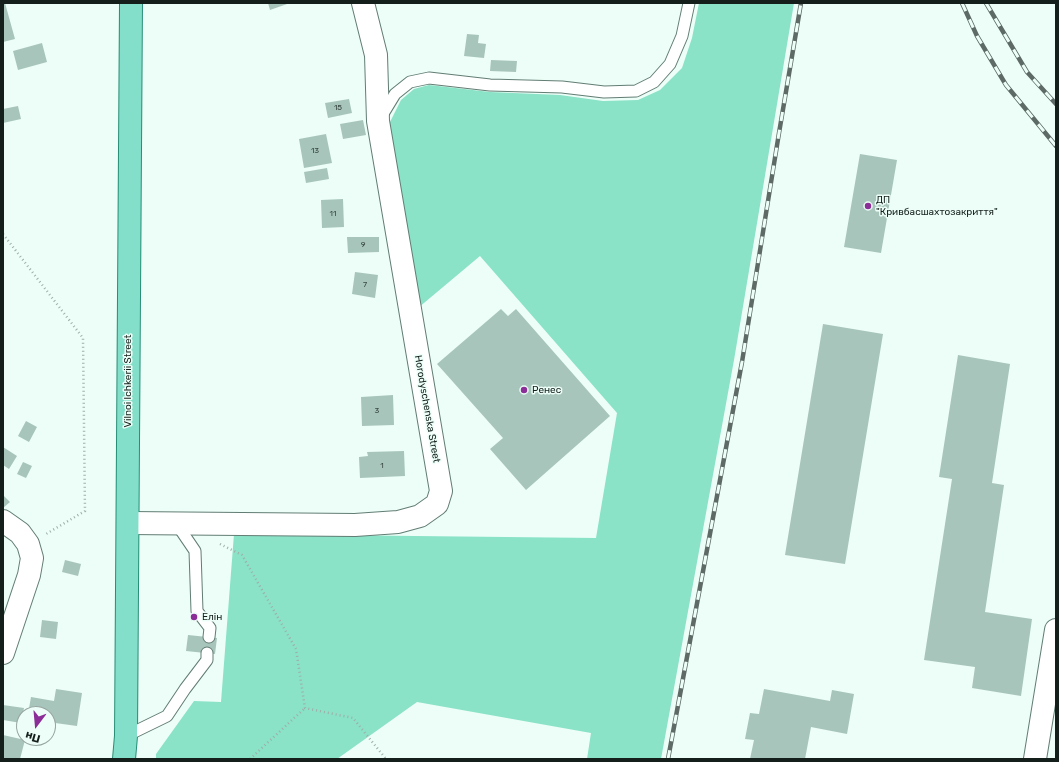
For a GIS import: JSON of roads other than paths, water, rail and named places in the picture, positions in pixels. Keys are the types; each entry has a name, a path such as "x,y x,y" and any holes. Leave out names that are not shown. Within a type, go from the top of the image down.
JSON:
{"main road":[{"name":"Vilnoi Ichkerii Street","path":"124,759 126,736 128,523 131,3"}],"street":[{"name":"Horodyschenska Street","path":"128,523 355,525 398,522 420,516 437,504 441,491 378,121 376,55 362,3"},
{"path":"3,521 20,534 28,544 32,558 29,575 3,653"},
{"path":"1035,759 1056,630"}],"lane":[{"path":"378,121 395,94 410,82 429,78 490,85 562,87 604,92 636,91 654,82 670,64 682,36 689,3"},
{"path":"176,523 195,551 197,611 210,628 209,637"},
{"path":"126,736 167,716 207,660 207,653"}],"railway":[{"path":"668,759 742,362 801,3"},
{"path":"962,3 977,36 1006,85 1056,146"},
{"path":"986,3 1027,72 1056,104"}],"place":[{"name":"ДП \"Кривбасшахтозакриття\"","path":"868,206"},
{"name":"Ренес","path":"524,390"},
{"name":"Елін","path":"194,617"}]}
